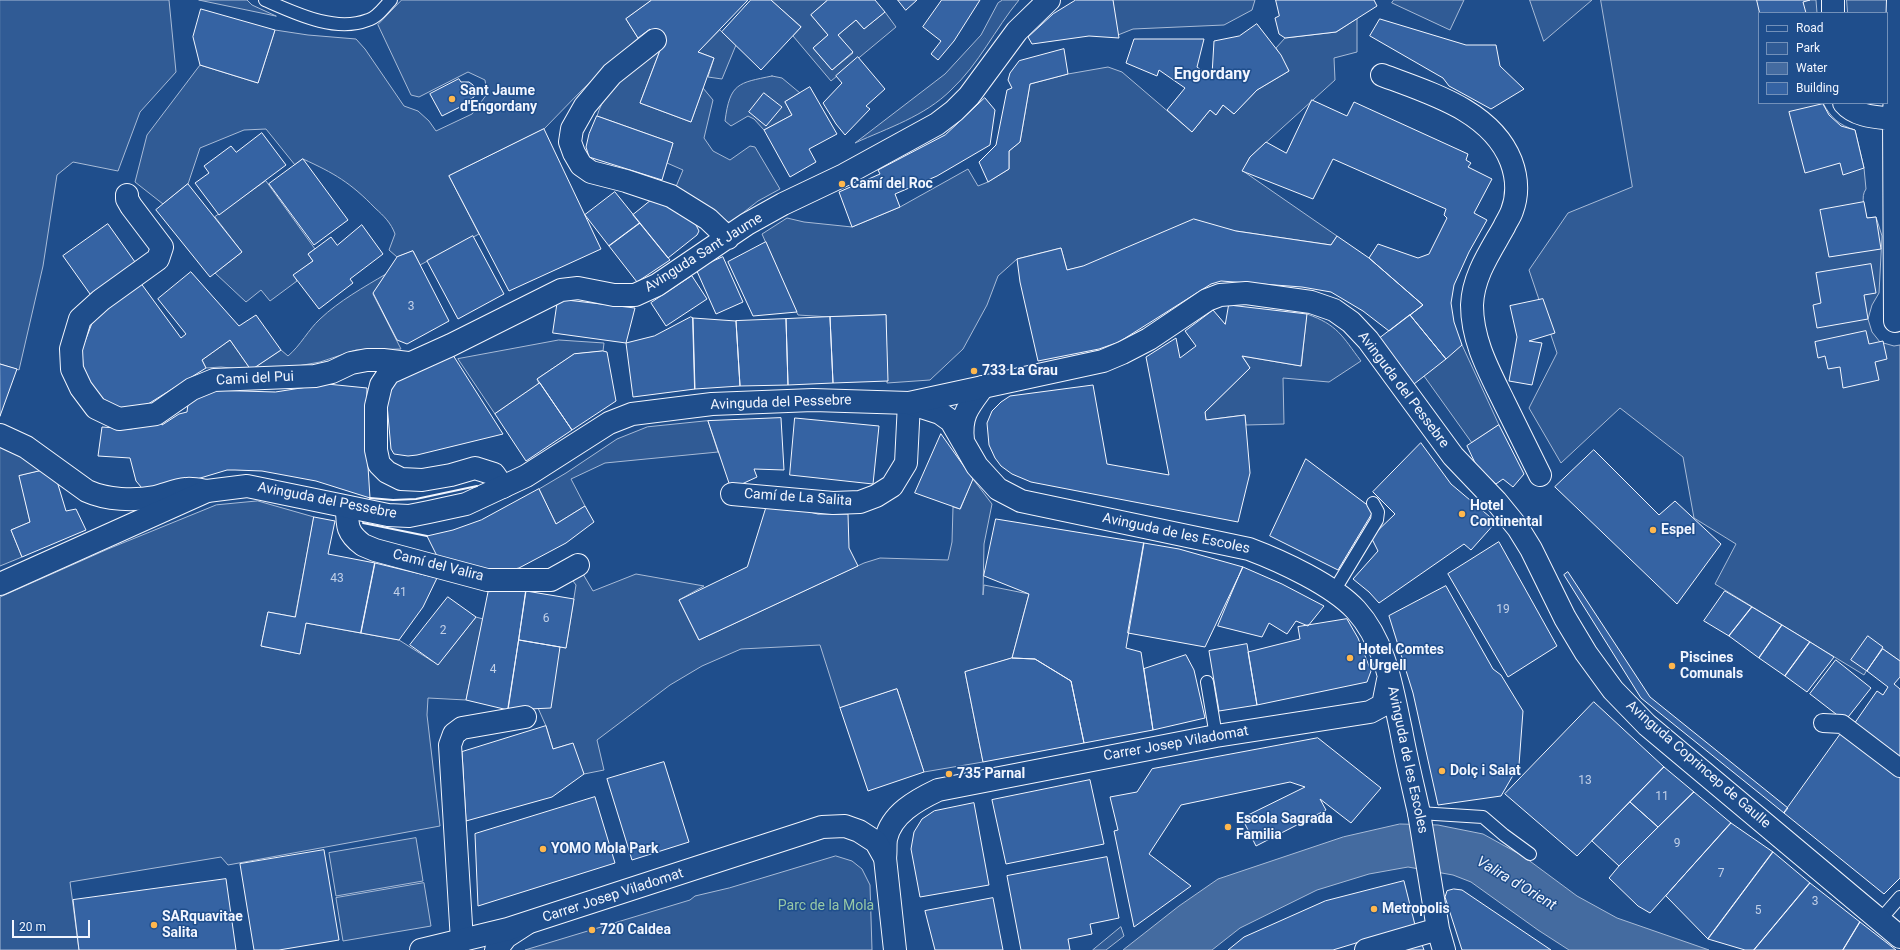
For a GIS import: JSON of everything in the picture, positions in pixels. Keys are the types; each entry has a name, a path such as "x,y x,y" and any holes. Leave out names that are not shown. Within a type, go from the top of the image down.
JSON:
{"street":[{"name":"Avinguda Sant Jaume","path":"503,487 494,474 475,468 451,475 422,480 401,479 387,472 379,464 376,450 376,406 381,385 389,373 408,363 451,345 561,290 578,288 614,295 635,295 657,285 747,224 793,198 844,175 937,124 954,111 969,96 1017,31 1049,0"},
{"path":"1833,0 1833,12"},
{"path":"1896,321 1894,119 1898,0"},
{"path":"655,40 612,74 585,106 572,129 570,142 574,153 581,165 591,172 626,181 671,196 708,220 728,238"},
{"path":"1382,75 1431,94 1470,114 1492,130 1506,148 1516,173 1516,190 1512,211 1475,283 1472,305 1474,329 1480,352 1540,475"},
{"path":"1845,104 1848,109 1860,114 1894,119"},
{"name":"Cami del Pui","path":"127,195 127,199 131,206 162,247 158,259 101,300 80,319 70,349 72,369 81,388 96,408 119,419 156,414 192,389 214,380 315,376 332,372 351,363 367,360 408,363"},
{"name":"Avinguda del Pessebre","path":"0,584 208,491 247,486 326,501 347,508 388,515 409,516 466,504 526,476 609,423 632,414 712,404 813,400 909,403 1103,361 1134,347 1207,300 1220,295 1246,293 1311,302 1334,310 1351,322 1368,340 1453,456 1496,501"},
{"path":"963,440 962,426 964,413 983,387"},
{"name":"Avinguda de les Escoles","path":"909,403 940,413 951,422 977,466 998,489 1021,501 1250,549 1277,559 1347,600 1366,622 1380,647 1389,674 1419,813 1438,929 1444,950"},
{"name":"Camí de La Salita","path":"732,494 833,503 860,502 876,496 892,486 906,463 909,403"},
{"path":"0,435 26,447 87,491 97,496 109,498 141,498 155,497 187,488 208,491"},
{"name":"Avinguda Coprincep de Gaulle","path":"1496,501 1521,533 1565,618 1586,653 1613,690 1647,725 1900,936"},
{"name":"Camí del Valira","path":"347,508 347,526 353,538 362,545 375,550 487,580 551,580 578,565"},
{"name":"Carrer Josep Viladomat","path":"895,950 885,858 886,838 897,818 913,802 938,790 1216,736 1370,712 1383,705 1389,674"},
{"path":"440,947 450,745 454,734 462,728 525,717"},
{"path":"1823,723 1842,724 1900,768"},
{"name":"Carrer Josep Viladomat","path":"440,947 530,922 822,828 845,826 859,831 876,842 885,858"},
{"path":"496,950 506,937 530,922"},
{"path":"1366,950 1438,929"}],"lane":[{"path":"265,0 319,20 349,25 370,20 391,0"},
{"path":"1334,591 1376,520 1378,512 1373,503"},
{"path":"1207,682 1216,736"},
{"path":"1419,813 1483,817 1530,854"},
{"path":"1880,920 1900,897"}],"green space":[{"path":"0,0 169,0 176,72 140,112 118,171 73,162 57,175 43,266 19,370 0,364"},
{"path":"199,0 247,0 252,5 276,16"},
{"path":"402,0 652,0 626,19 638,38 582,90 544,129 449,176 479,234 420,265 413,251 397,257 389,250 395,234 391,226 384,217 358,192 342,179 303,159 295,165 266,129 244,130 200,148 188,184 163,204 135,182 147,135 200,65 258,83 275,30 308,35 356,39 365,49 404,106 418,111 429,121 436,131 472,114 487,94 485,80 468,72 419,97 411,95 378,25"},
{"path":"771,0 828,0 811,15 828,35 813,48 832,70 853,53 838,35 856,20 864,29 885,12 896,27 831,81 793,36 801,27"},
{"path":"1003,0 1019,0 970,69 951,90 930,107 906,121 855,143 945,74 981,35 998,3"},
{"path":"1113,0 1255,0 1252,10 1224,25 1133,29 1118,35"},
{"path":"1394,0 1464,0 1450,30 1392,3"},
{"path":"1530,0 1592,0 1544,41"},
{"path":"1601,0 1816,0 1817,12 1758,12 1758,104 1824,104 1829,113 1836,120 1844,126 1855,130 1864,168 1866,189 1863,199 1865,211 1867,218 1876,217 1882,236 1879,293 1872,305 1868,319 1872,332 1880,342 1894,346 1900,345 1900,661 1880,647 1864,675 1715,584 1736,544 1694,518 1683,457 1620,408 1561,463 1529,408 1557,353 1529,270 1568,213 1632,187"},
{"path":"1847,0 1888,0 1887,12 1848,12"},
{"path":"1357,19 1357,52 1334,58 1335,80 1250,157 1243,171 1337,236 1331,245 1236,231 1067,270 1061,248 1017,259 998,276 987,305 963,349 930,380 887,383 886,315 830,317 798,315 762,234 787,218 804,222 852,227 900,207 968,169 978,186 988,182 1009,169 1009,151 1020,142 1030,84 1068,74 1108,67 1122,72 1192,132 1210,110 1216,115 1223,105 1234,114 1257,90 1289,71 1276,48 1285,38 1336,32"},
{"path":"720,30 736,45 722,79 708,77 714,58 698,52"},
{"path":"662,45 640,103 691,122 703,88 713,100 704,138 713,151 730,160 750,146 755,147 780,189 758,201 730,223 675,189 683,170 667,163 673,143 597,116 601,105 615,85 633,68"},
{"path":"772,76 782,78 800,93 785,102 792,115 764,130 754,119 748,116 731,126 725,121 730,99 733,92 738,87 744,83"},
{"path":"266,181 315,249 308,254 313,261 294,275 297,281 270,301 261,290 246,302 215,273 242,252 215,217"},
{"path":"386,274 373,294 401,349 356,350 320,362 281,369 251,370 281,350 288,356 327,312"},
{"path":"1307,314 1326,322 1333,327 1344,338 1361,361 1329,382 1283,378 1284,424 1246,425 1245,415 1206,420 1205,412 1250,368 1242,356 1301,366"},
{"path":"230,340 251,370 221,367 206,368 202,360"},
{"path":"559,340 604,343 603,351 574,354 537,379 539,384 495,414 458,359"},
{"path":"1462,345 1499,425 1472,443 1424,376"},
{"path":"708,421 718,452 605,463 571,479 585,506 556,524 539,489 617,439 647,427"},
{"path":"0,442 53,468 20,476 30,522 11,530 22,557 0,566"},
{"path":"973,479 992,504 984,544 983,595 984,585 1029,594 1012,658 965,672 983,762 924,772 897,689 840,708 820,645 741,649 702,666 670,685 597,740 604,770 584,774 570,744 553,749 546,726 538,708 560,647 566,648 576,585 573,581 583,574 593,591 636,574 704,586 679,600 699,640 864,563 880,558 948,560 952,542 953,507 960,509"},
{"path":"258,501 314,517 295,617 268,612 261,646 300,654 306,623 399,640 432,661 444,657 476,617 483,619 466,700 428,698 427,715 440,826 228,865 221,857 70,882 79,950 0,950 0,597 108,549 216,505"},
{"path":"416,838 423,881 336,896 329,853"},
{"name":"Parc de la Mola","path":"836,856 852,861 862,869 870,885 872,950 525,950 690,900 695,896 729,888"},
{"path":"424,883 431,926 343,941 336,898"},
{"path":"1121,927 1124,936 1106,950 1093,950"}],"water":[{"name":"Valira d'Orient","path":"1400,824 1438,825 1483,834 1523,856 1577,896 1617,918 1709,950 1569,950 1538,930 1471,882 1453,875 1408,867 1369,874 1317,890 1240,928 1212,950 1123,950 1179,906 1218,879 1343,837"}],"building":[{"path":"652,0 748,0 698,52 714,58 691,122 640,103 662,45 650,29 638,38 626,19"},
{"path":"751,0 771,0 801,27 761,70 722,32"},
{"path":"828,0 875,0 885,12 864,29 856,20 838,35 853,52 832,70 813,48 828,35 811,15"},
{"path":"898,0 917,0 906,10"},
{"path":"942,0 980,0 954,41 938,60 931,54 941,41 923,27"},
{"path":"1076,0 1113,0 1119,38 1089,36 1032,44 1028,37 1053,14"},
{"path":"1276,0 1374,0 1377,6 1336,32 1285,38 1279,34 1275,18 1279,16"},
{"path":"1757,0 1810,0 1803,2 1806,12 1760,12"},
{"path":"201,9 275,30 258,83 200,65 193,37"},
{"path":"1380,19 1466,45 1496,45 1500,66 1524,89 1491,109 1449,86 1443,78 1370,36"},
{"path":"1257,24 1281,55 1289,71 1257,90 1234,114 1223,105 1216,115 1210,110 1192,132 1167,110 1185,88 1159,70 1157,76 1126,63 1134,39 1204,39 1197,67 1209,76 1212,75 1214,41 1239,36"},
{"path":"1064,49 1068,74 1030,84 1020,142 1009,151 1009,169 988,182 979,162 996,145 1007,90 1012,88 1008,80 1010,73 1019,61"},
{"path":"858,57 885,89 866,106 870,109 845,135 823,103 842,83 836,76"},
{"name":"Sant Jaume d'Engordany","path":"459,79 461,82 469,82 473,85 475,90 474,97 469,100 470,102 442,116 430,94"},
{"path":"810,87 837,134 809,149 816,162 790,177 764,130 792,115 785,102"},
{"path":"764,93 782,107 766,126 749,112"},
{"path":"985,98 995,110 990,145 937,176 895,194 900,207 852,227 839,192 880,174 878,170 945,135"},
{"path":"1312,100 1347,116 1354,102 1468,154 1466,160 1471,163 1468,167 1492,179 1474,213 1487,220 1469,252 1454,285 1451,303 1454,322 1462,345 1446,359 1410,315 1423,305 1369,258 1378,244 1418,258 1429,254 1447,218 1444,215 1446,209 1333,159 1313,199 1242,171 1250,157 1266,142 1286,153"},
{"path":"1823,104 1829,115 1841,126 1855,130 1864,168 1843,175 1840,163 1805,173 1789,112"},
{"path":"597,116 673,143 662,180 589,157 586,147 589,134"},
{"path":"544,129 601,249 509,291 449,176"},
{"path":"262,133 286,165 219,215 195,183 209,173 204,166 231,146 236,152"},
{"path":"303,159 348,220 314,245 269,184"},
{"path":"188,184 242,252 210,277 156,210"},
{"path":"615,192 640,223 609,246 585,215"},
{"path":"654,198 694,221 699,231 697,235 668,258 633,215"},
{"path":"1864,202 1867,218 1876,217 1881,249 1829,257 1820,210"},
{"path":"1194,219 1236,231 1331,245 1337,236 1369,258 1423,305 1389,331 1363,311 1331,292 1302,287 1221,281 1211,284 1119,342 1099,349 1038,361 1020,282 1017,259 1061,248 1067,270 1083,266"},
{"path":"640,223 670,260 637,282 609,246"},
{"path":"108,224 140,269 95,301 63,256"},
{"path":"362,225 383,254 350,279 353,283 319,309 293,275 313,261 308,254 331,237 337,245"},
{"path":"473,236 504,294 458,319 427,261"},
{"path":"766,242 797,312 753,316 728,262"},
{"path":"413,251 449,321 407,344 397,340 373,293 397,257"},
{"path":"723,257 743,302 716,314 696,269"},
{"path":"1871,264 1876,293 1864,295 1868,319 1817,328 1813,305 1821,303 1816,273"},
{"path":"191,272 239,326 256,315 281,350 251,370 230,340 202,360 206,368 140,409 126,410 109,403 97,394 86,379 83,368 82,349 94,318 140,282 181,338 186,334 158,299"},
{"path":"692,276 707,299 666,326 651,303"},
{"path":"558,299 635,308 626,343 553,333"},
{"path":"1543,299 1555,333 1529,341 1542,343 1532,385 1509,381 1517,337 1510,306"},
{"path":"1229,305 1307,314 1301,366 1242,356 1250,368 1205,412 1206,420 1245,415 1250,473 1238,522 1031,482 1012,474 1001,466 995,458 989,445 987,423 992,411 1001,402 1010,396 1093,385 1107,464 1169,475 1146,357 1176,338 1180,358 1196,346 1185,331 1213,310 1225,324"},
{"path":"886,315 888,381 833,383 830,317"},
{"path":"1410,315 1446,359 1414,384 1380,338"},
{"path":"691,317 693,318 695,389 633,397 626,343 654,336"},
{"path":"830,317 833,383 788,385 786,319"},
{"path":"693,318 736,321 740,386 695,389"},
{"path":"786,319 788,385 740,386 736,321"},
{"path":"1866,331 1869,344 1883,341 1887,359 1875,362 1879,380 1843,388 1840,367 1828,369 1825,356 1818,358 1815,342"},
{"path":"603,351 607,352 616,401 572,430 537,379 574,354"},
{"path":"451,352 503,434 417,455 408,456 394,454 391,449 386,393 397,377"},
{"path":"0,364 17,369 0,416"},
{"path":"540,383 572,430 526,461 495,414"},
{"path":"327,384 367,388 366,435 370,498 316,481 262,471 235,470 227,470 147,494 136,481 130,458 98,456 102,427 131,429 160,421 162,425 179,414 187,412 188,404 208,390 275,392"},
{"path":"781,418 784,470 754,469 757,477 731,489 708,421"},
{"path":"795,418 879,426 873,484 790,475"},
{"path":"1499,425 1524,474 1513,487 1503,479 1496,484 1477,467 1467,446"},
{"path":"941,434 973,479 960,509 915,493"},
{"path":"1421,443 1451,484 1496,522 1471,550 1464,544 1379,603 1369,592 1353,579 1378,551 1371,537 1395,514 1373,492"},
{"name":"Espel","path":"1594,450 1659,515 1675,501 1721,544 1677,604 1555,487"},
{"path":"1306,459 1374,510 1338,570 1270,536"},
{"path":"53,468 66,511 76,509 86,530 22,557 11,530 30,522 19,476"},
{"path":"539,489 556,524 585,506 594,522 566,543 519,568 495,573 437,556 427,536 453,530 481,520"},
{"path":"768,502 818,514 848,514 849,548 858,566 699,640 679,600 747,567"},
{"path":"314,517 335,521 328,554 375,563 361,633 306,623 300,654 261,646 268,612 295,617"},
{"path":"996,519 1144,543 1126,648 1141,652 1153,730 1084,743 1071,681 1035,659 1012,658 1029,594 984,576"},
{"path":"1499,542 1557,646 1508,677 1448,574"},
{"path":"1144,543 1179,549 1243,567 1205,647 1128,633"},
{"path":"375,563 437,578 423,607 399,640 361,633"},
{"path":"1243,567 1282,584 1324,606 1308,626 1296,621 1287,634 1269,623 1262,637 1218,626"},
{"path":"1568,572 1650,697 1788,808 1784,813 1641,698 1564,575"},
{"path":"1446,586 1493,669 1501,675 1523,711 1519,765 1501,796 1438,805 1413,693 1389,616"},
{"path":"526,591 508,710 466,700 488,592"},
{"path":"526,591 574,599 566,648 519,640"},
{"path":"1725,591 1752,607 1729,636 1704,621"},
{"path":"448,597 476,617 438,665 410,645"},
{"path":"1752,607 1782,625 1759,658 1729,636"},
{"path":"1347,619 1358,638 1371,671 1367,682 1257,705 1248,652 1300,639 1298,627"},
{"path":"1782,625 1810,642 1785,676 1759,658"},
{"path":"1868,636 1883,647 1867,671 1851,660"},
{"path":"519,640 560,647 551,708 508,710"},
{"path":"1810,642 1834,657 1807,692 1785,676"},
{"path":"1247,644 1257,705 1219,711 1209,651"},
{"path":"1883,649 1900,661 1900,677 1894,684 1900,689 1900,757 1854,724 1877,691 1883,695 1888,687 1867,671"},
{"path":"1186,655 1194,670 1205,718 1153,730 1144,669"},
{"path":"1012,658 1035,659 1071,681 1084,743 983,762 965,672"},
{"path":"1836,660 1871,688 1845,721 1810,694"},
{"path":"897,689 924,772 868,791 840,708"},
{"path":"1594,702 1664,767 1577,856 1505,794"},
{"path":"546,726 553,749 573,743 584,774 552,797 466,821 462,752"},
{"path":"1842,732 1900,774 1900,878 1884,894 1784,813"},
{"name":"Escola Sagrada Familia","path":"1318,738 1381,788 1351,823 1320,799 1326,810 1256,846 1242,818 1305,787 1290,782 1181,805 1149,854 1191,886 1134,927 1114,831 1118,830 1110,797 1137,792 1152,769"},
{"path":"664,762 689,842 632,860 607,779"},
{"path":"1664,767 1694,792 1658,827 1630,802"},
{"path":"1090,780 1104,844 1006,864 992,800"},
{"path":"1694,792 1731,823 1650,913 1638,906 1609,878 1619,866"},
{"name":"YOMO Mola Park","path":"595,797 615,863 478,906 475,834"},
{"path":"1630,802 1658,827 1619,866 1592,841"},
{"path":"974,803 989,885 920,897 911,849 914,832 922,819 934,811"},
{"path":"1731,823 1773,852 1708,939 1666,896"},
{"path":"324,850 339,940 279,950 254,950 240,864"},
{"path":"1773,852 1810,883 1754,950 1745,950 1708,939"},
{"path":"1107,857 1119,918 1090,924 1092,934 1068,939 1070,950 1021,950 1007,876"},
{"name":"SARquavitae Salita","path":"226,879 236,950 79,950 73,900"},
{"path":"1404,881 1415,925 1333,950 1228,950 1244,937 1325,901"},
{"path":"1810,883 1860,922 1843,950 1754,950"},
{"path":"1454,889 1462,890 1551,950 1462,950 1445,897 1447,891"},
{"path":"993,898 1003,950 935,950 925,911"},
{"path":"1860,922 1896,950 1843,950"},
{"path":"1421,942 1424,950 1396,950"}],"wall":[{"path":"370,498 393,500 416,499 477,486"},
{"path":"363,523 427,536"}],"place":[{"name":"Sant Jaume d'Engordany","path":"452,99"},
{"name":"Camí del Roc","path":"842,184"},
{"name":"733 La Grau","path":"974,371"},
{"name":"Hotel Continental","path":"1462,514"},
{"name":"Espel","path":"1653,530"},
{"name":"Hotel Comtes d Urgell","path":"1350,658"},
{"name":"Piscines Comunals","path":"1672,666"},
{"name":"Dolç i Salat","path":"1442,771"},
{"name":"735 Parnal","path":"949,774"},
{"name":"Escola Sagrada Familia","path":"1228,827"},
{"name":"YOMO Mola Park","path":"543,849"},
{"name":"Metropolis","path":"1374,909"},
{"name":"SARquavitae Salita","path":"154,925"},
{"name":"720 Caldea","path":"592,930"}],"district":[{"name":"Engordany","path":"1212,75"}]}
